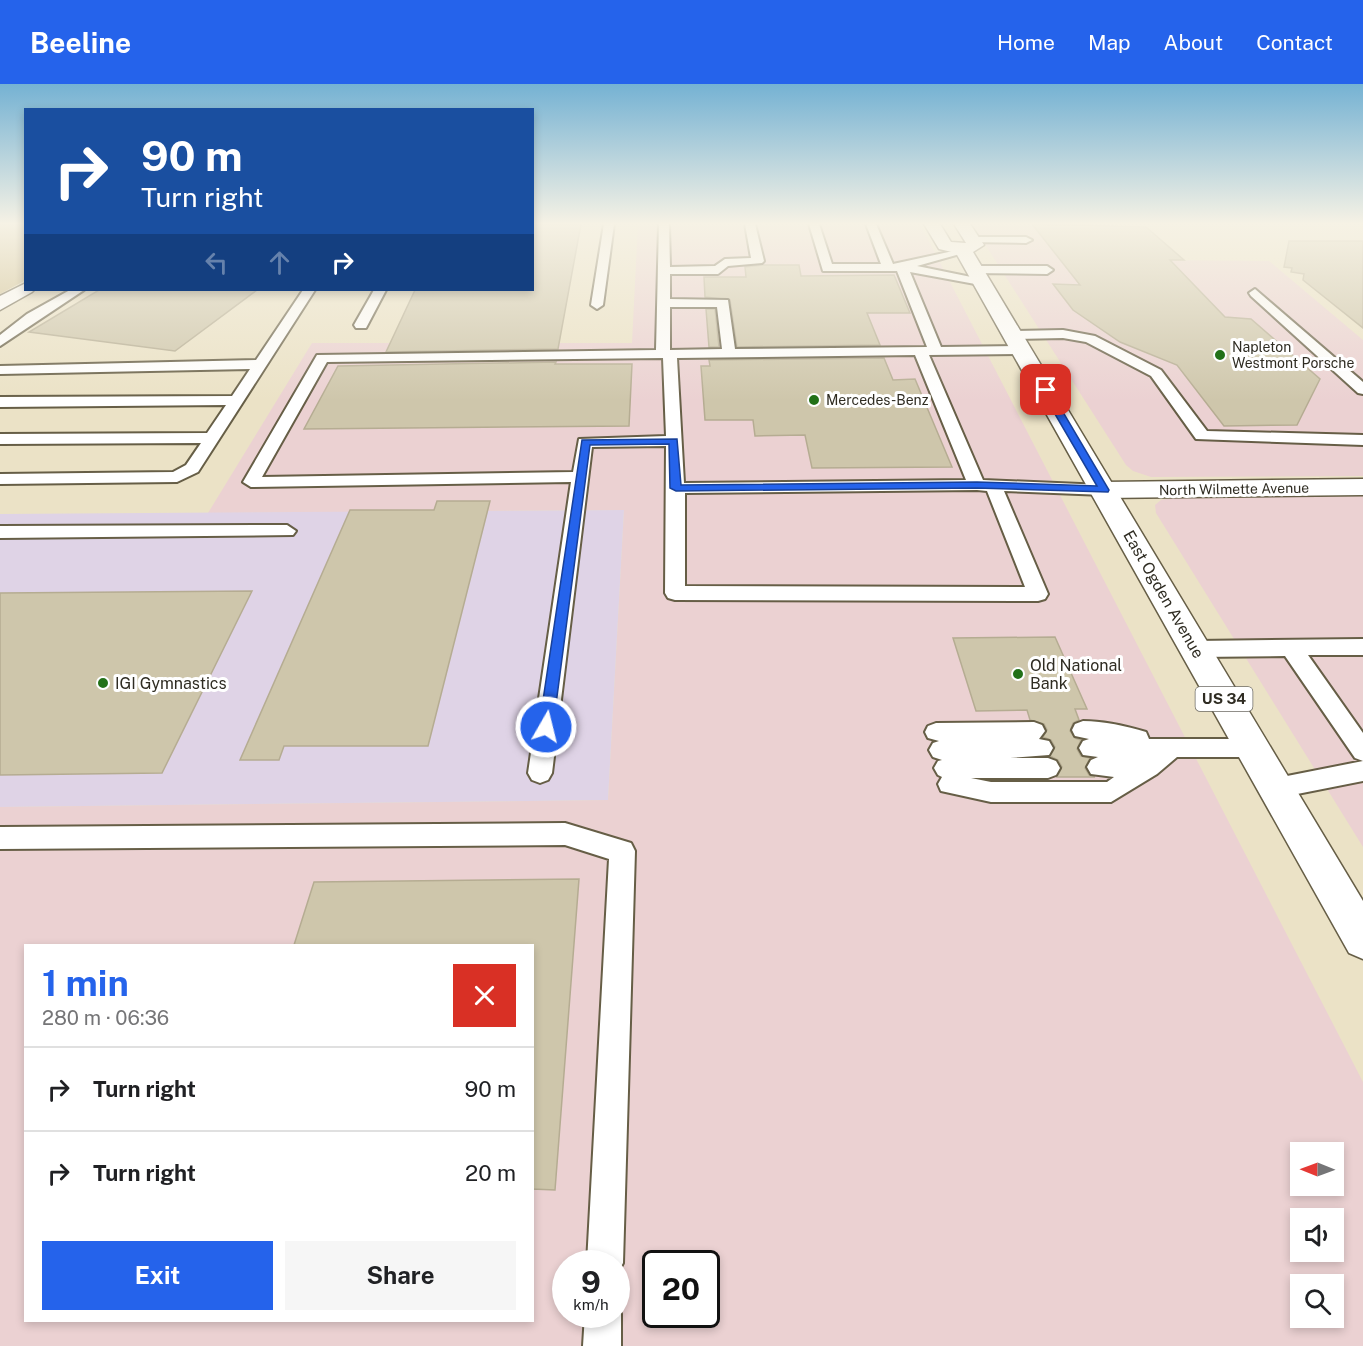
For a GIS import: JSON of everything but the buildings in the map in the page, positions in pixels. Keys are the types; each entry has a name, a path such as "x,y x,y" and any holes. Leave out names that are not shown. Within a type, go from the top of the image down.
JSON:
{"main road":[{"name":"East Ogden Avenue","path":"982,283 1363,939"},
{"path":"0,304 24,289"},
{"name":"North Wilmette Avenue","path":"1104,490 1363,487"}],"lane":[{"path":"597,305 600,283"},
{"path":"664,283 663,303 676,488 675,594 1038,594 985,485 928,351 907,283"},
{"path":"0,342 32,317 76,291"},
{"path":"0,479 177,477 192,468 308,291"},
{"path":"361,325 379,291"},
{"path":"1255,293 1363,390"},
{"path":"663,303 723,303 729,354"},
{"path":"580,477 251,482 322,358 928,351 1017,343 1063,334 1090,339 1156,373 1202,436 1362,442"},
{"path":"0,370 261,364"},
{"path":"0,402 237,400"},
{"path":"0,439 212,438"},
{"path":"540,772 585,442 674,441"},
{"path":"676,488 985,485 1104,490"},
{"path":"0,532 287,531"},
{"path":"1196,649 1363,647"},
{"path":"1291,648 1363,751"},
{"path":"943,759 991,792 1111,792 1174,747"},
{"path":"1149,767 1091,748 1252,748"},
{"path":"943,759 1041,749 943,759"},
{"path":"1277,788 1363,771"},
{"path":"0,838 565,834 622,851 606,1250"},
{"path":"602,1346 603,1328"}],"shaded area":[{"path":"0,283 21,283 0,294"},
{"path":"635,283 950,283 1363,1082 1363,1346 0,1346 0,807 608,800 624,510 208,513 312,343 632,343"},
{"path":"1010,283 1295,283 1363,340 1363,476 1151,477 1133,471 1126,465"},
{"path":"1363,496 1363,847 1156,513 1155,505 1161,500 1172,498"},
{"path":"624,510 608,800 0,807 0,514"}],"place":[{"name":"Napleton Westmont Porsche","path":"1220,355"},
{"name":"Mercedes-Benz","path":"814,400"},
{"name":"Old National Bank","path":"1018,674"},
{"name":"IGI Gymnastics","path":"103,683"}],"route":[{"path":"546,727 585,442 674,441 676,488 977,485 1104,490 1046,390"}]}
